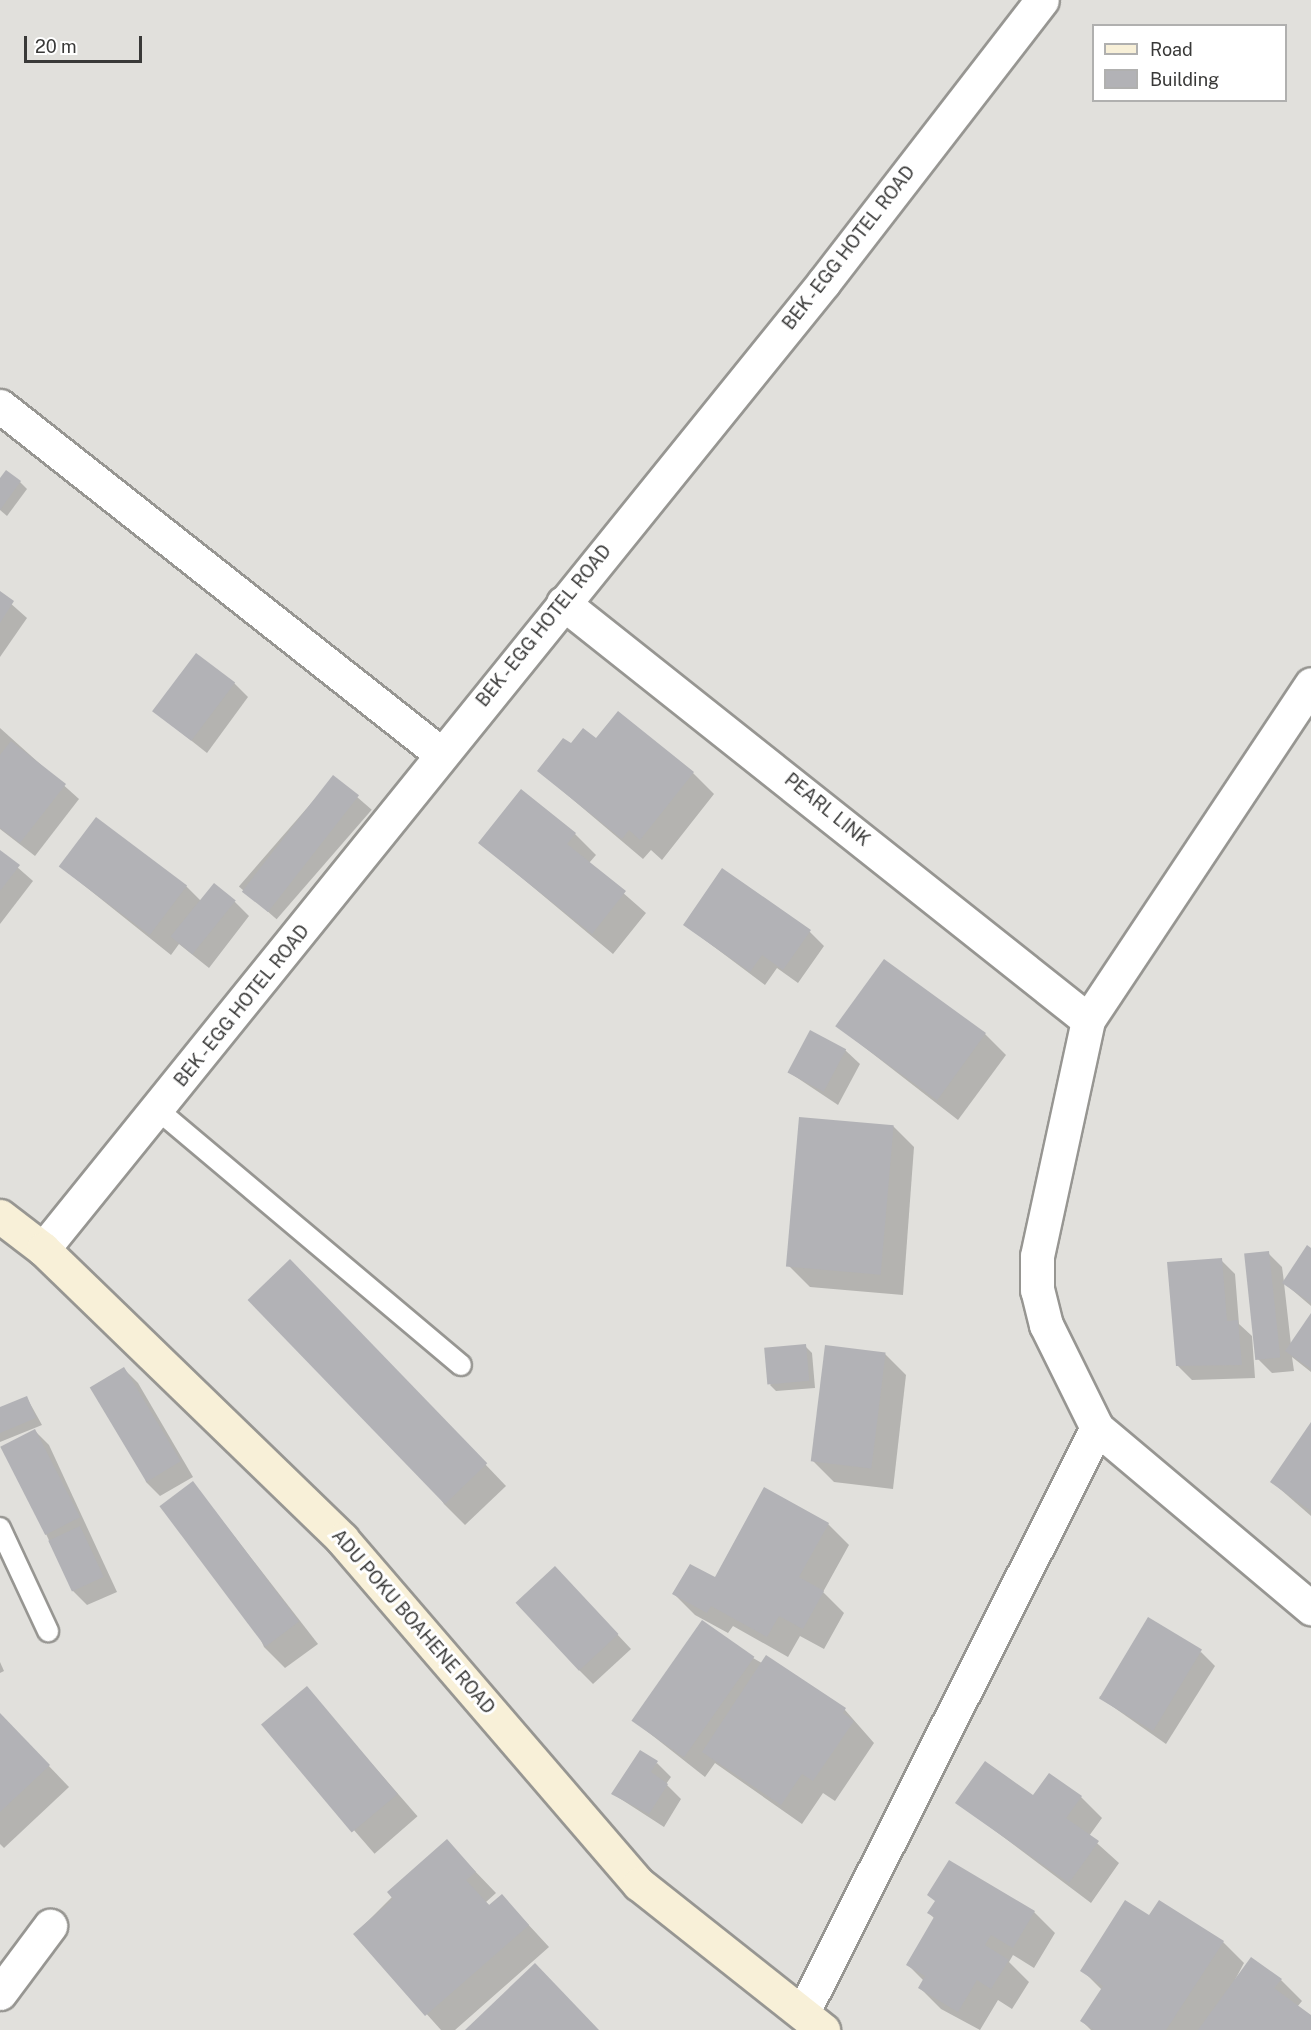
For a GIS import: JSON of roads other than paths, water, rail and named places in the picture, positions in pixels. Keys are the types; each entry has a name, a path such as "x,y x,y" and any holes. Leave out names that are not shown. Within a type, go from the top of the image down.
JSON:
{"street":[{"name":"BEK - EGG HOTEL ROAD","path":"43,1249 158,1110 440,753 824,282 1042,0"},
{"path":"0,406 440,753"},
{"name":"PEARL LINK","path":"563,603 1088,1020"},
{"path":"1311,684 1088,1020 1037,1256 1037,1290 1046,1326 1097,1428 1311,1608"},
{"name":"ADU POKU BOAHENE ROAD","path":"0,1216 43,1249 342,1539 639,1884 813,2021"},
{"path":"813,2021 1097,1428"},
{"path":"0,1993 50,1926"}],"lane":[{"path":"158,1110 461,1365"},
{"path":"0,1528 48,1631"}]}
